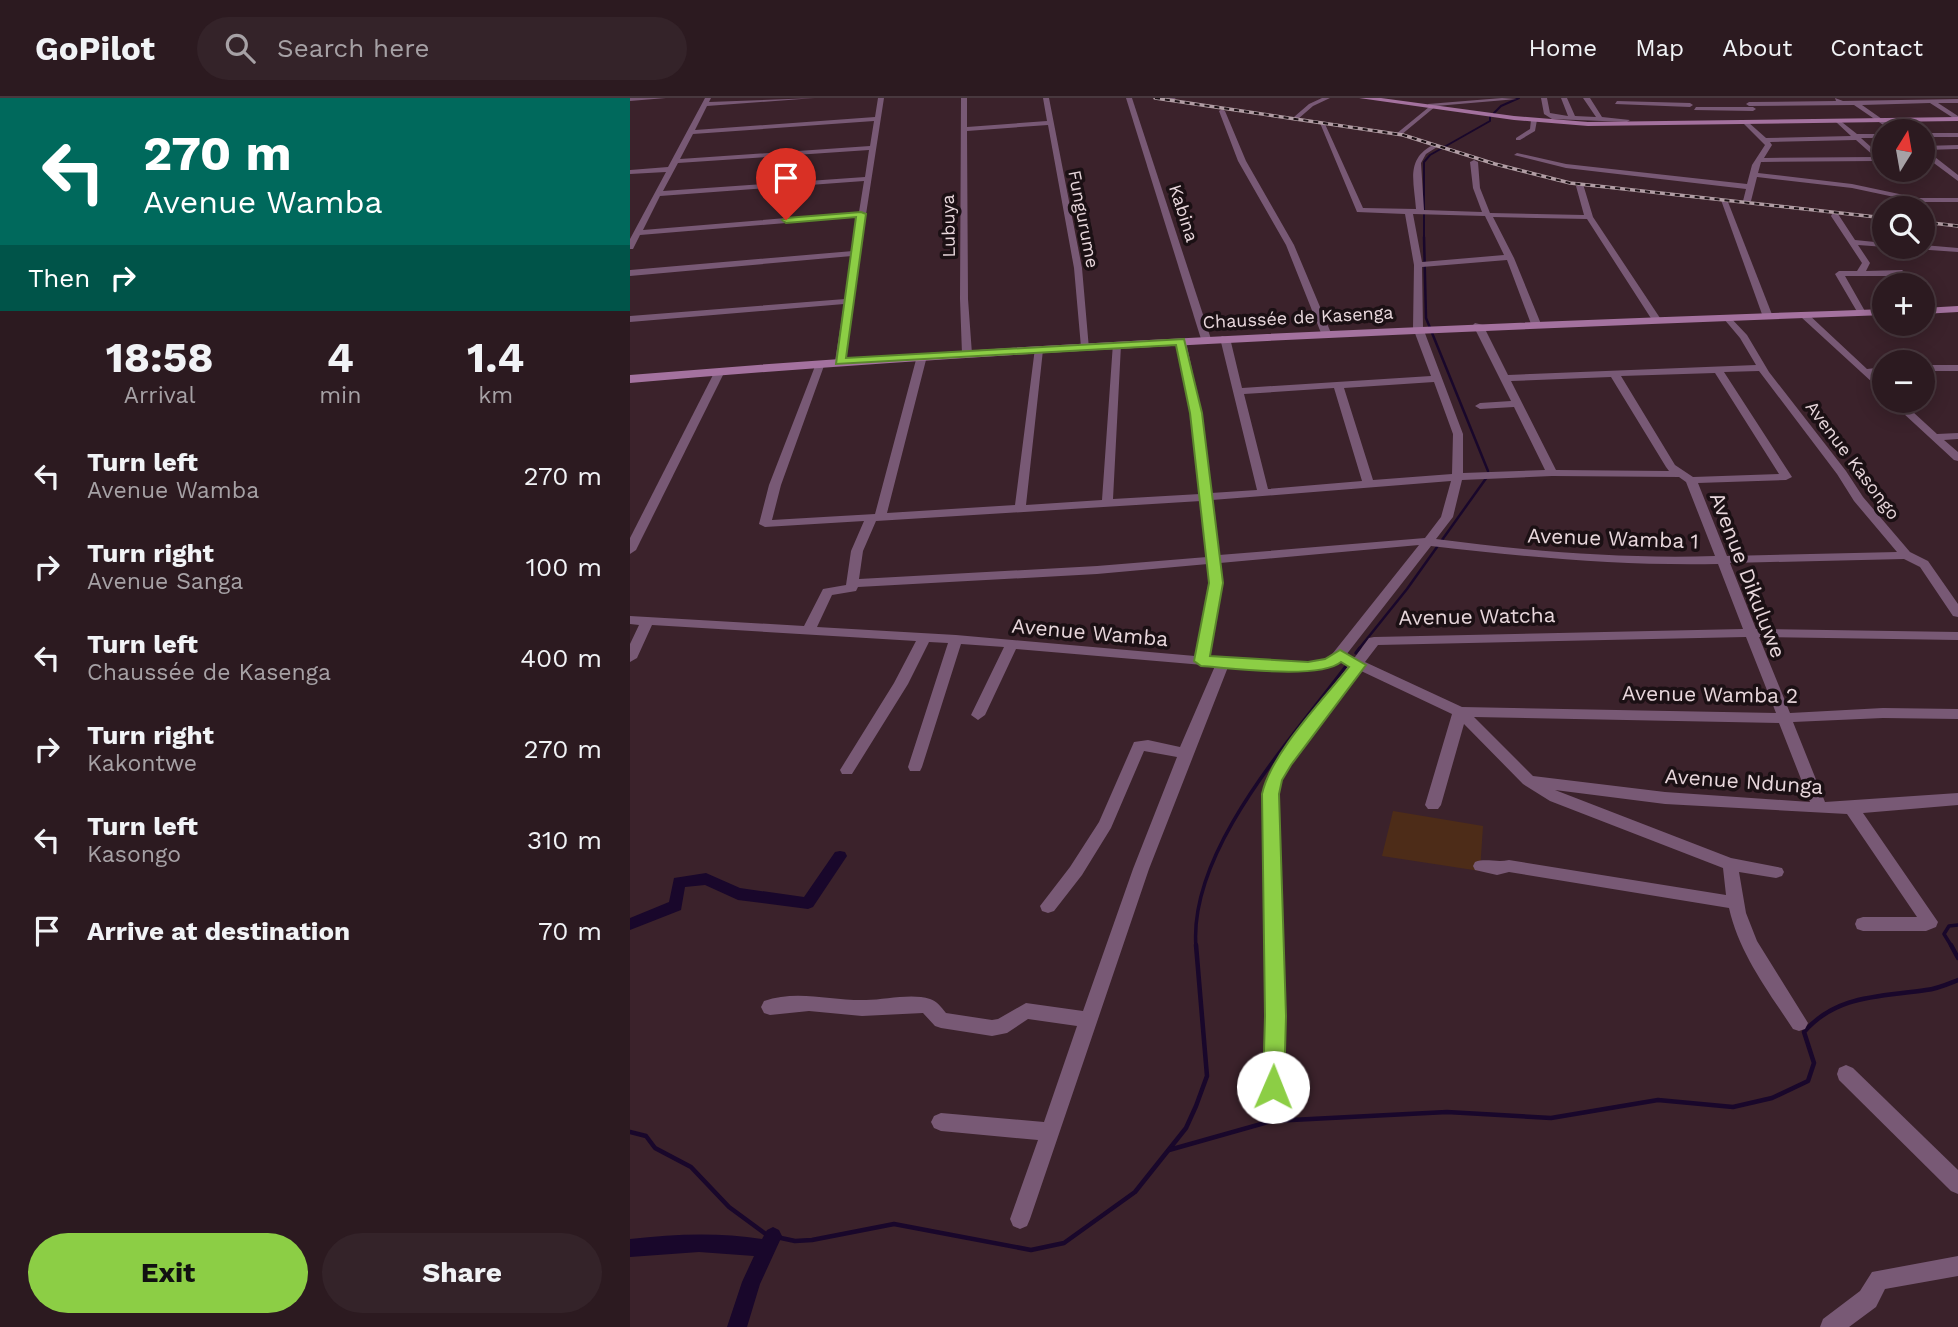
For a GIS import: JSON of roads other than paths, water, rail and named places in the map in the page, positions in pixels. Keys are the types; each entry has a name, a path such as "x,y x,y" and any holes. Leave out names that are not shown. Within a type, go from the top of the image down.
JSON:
{"main road":[{"path":"1363,98 1534,120 1709,123 1872,120"},
{"path":"1430,106 1444,98"},
{"path":"1936,119 1958,119"},
{"path":"1935,310 1958,309"},
{"name":"Chaussée de Kasenga","path":"630,379 840,361 1326,332 1872,313"}],"street":[{"path":"630,99 663,98"},
{"path":"630,247 706,101 812,98"},
{"path":"840,361 881,98"},
{"name":"Lubuya","path":"964,98 967,354"},
{"name":"Fungurume","path":"1046,98 1078,268 1086,347"},
{"name":"Kabina","path":"1129,98 1206,339"},
{"path":"1296,118 1310,101 1327,98"},
{"path":"1404,103 1412,98"},
{"path":"1544,98 1548,116 1628,122 1618,101 1646,101 1693,107 1839,100 1856,103 1958,101"},
{"path":"1564,98 1573,119"},
{"path":"1586,98 1600,120"},
{"path":"1684,98 1709,123"},
{"path":"1399,134 1430,106 1514,99"},
{"path":"1932,102 1958,119"},
{"path":"1856,103 1880,119"},
{"path":"1749,104 1767,122"},
{"path":"1222,111 1242,161 1290,245 1326,332"},
{"path":"691,132 878,119"},
{"path":"1518,139 1533,131 1534,120"},
{"path":"1838,121 1871,149"},
{"path":"1745,123 1769,145 1759,160 1747,201"},
{"path":"963,129 1049,124"},
{"path":"1322,124 1359,209 1589,217"},
{"path":"1936,135 1958,135"},
{"path":"1765,140 1872,136"},
{"path":"1420,212 1417,163 1424,153 1435,146"},
{"path":"1936,149 1958,147"},
{"path":"630,173 673,165 873,148"},
{"path":"1517,155 1566,166 1751,187"},
{"path":"1759,160 1872,159"},
{"path":"1936,161 1958,178"},
{"path":"1474,162 1475,184 1536,324"},
{"path":"1936,169 1958,168"},
{"path":"1754,175 1852,186 1918,200 1958,200"},
{"path":"657,194 867,179"},
{"path":"1580,186 1589,217 1657,321"},
{"path":"1724,202 1768,317"},
{"path":"1409,212 1426,327 1438,379 1458,434 1457,477 1447,517 1437,542 1340,655 1460,712 1528,780 1542,791 1566,803 1730,864 1776,872"},
{"path":"637,233 861,214"},
{"path":"1835,216 1866,263 1860,274"},
{"path":"1851,242 1872,244"},
{"path":"1935,248 1958,250"},
{"path":"630,273 856,253"},
{"path":"1418,265 1509,257"},
{"path":"1862,313 1839,275 1872,274"},
{"path":"630,319 849,301"},
{"path":"1804,316 1872,379"},
{"name":"Avenue Kasongo","path":"1729,319 1744,338 1761,368 1842,473 1858,499 1906,555 1923,564 1958,613"},
{"path":"1478,326 1552,473"},
{"path":"1225,338 1263,491"},
{"path":"1181,341 1196,413 1214,560 1214,598 1201,661"},
{"path":"1107,503 1116,345"},
{"path":"1020,509 1038,350"},
{"path":"809,629 827,592 848,590 853,583 857,551 875,517 922,356"},
{"path":"820,363 764,523 771,525 1205,497 1457,477 1552,473 1677,474"},
{"path":"1503,378 1761,368"},
{"path":"1935,368 1958,368"},
{"path":"1691,480 1786,477 1718,370"},
{"path":"630,550 635,530 720,371"},
{"path":"1864,372 1872,371"},
{"path":"1614,373 1677,474"},
{"path":"1240,391 1438,379"},
{"path":"1338,385 1368,483"},
{"path":"1480,406 1517,404"},
{"path":"1908,413 1958,458"},
{"path":"1935,437 1958,436"},
{"name":"Avenue Dikuluwe","path":"1677,474 1691,480 1820,808"},
{"name":"Avenue Wamba 1","path":"853,583 1001,577 1437,542 1519,553 1721,561 1906,555"},
{"name":"Avenue Wamba","path":"630,620 956,639 1223,663 1308,667 1330,663 1340,655"},
{"path":"630,658 648,620"},
{"name":"Avenue Watcha","path":"1273,1111 1275,1016 1270,794 1273,780 1285,760 1359,665 1372,642 1379,639 1749,633 1958,636"},
{"path":"847,770 901,684 924,638"},
{"path":"915,767 956,639"},
{"path":"978,715 1012,644"},
{"path":"1020,1219 1183,753 1223,663"},
{"path":"1433,806 1460,712"},
{"name":"Avenue Wamba 2","path":"1460,712 1783,718 1883,713 1958,714"},
{"path":"1048,906 1101,834 1139,746 1148,745 1183,753"},
{"name":"Avenue Ndunga","path":"1528,780 1665,797 1820,808 1958,799"},
{"path":"1851,808 1930,922 1863,924"},
{"path":"1730,864 1736,903 1753,949 1799,1023"},
{"path":"1481,866 1497,869 1509,866 1736,903"},
{"path":"771,1007 802,1003 862,1009 923,1005 941,1020 992,1028 1001,1027 1026,1011 1088,1020"},
{"path":"1846,1074 1958,1184"},
{"path":"941,1122 1050,1132"},
{"path":"1831,1327 1868,1299 1879,1279 1958,1266"}],"waterway":[{"path":"1494,113 1501,106 1519,98"},
{"path":"1424,237 1424,162 1430,155 1490,121 1490,117"},
{"path":"1424,237 1426,318 1488,471"},
{"path":"1358,650 1407,589 1487,477"},
{"path":"1356,653 1360,648"},
{"path":"1196,946 1198,910 1208,872 1226,835 1273,761 1347,665"},
{"path":"630,924 676,906 679,882 706,879 738,894 808,903 840,856"},
{"path":"1952,947 1944,934 1949,926 1958,925"},
{"path":"1951,945 1958,958"},
{"path":"630,1132 646,1136 655,1148 691,1167 729,1207 767,1235 795,1241 812,1240 894,1224 1031,1250 1064,1243 1135,1192 1186,1128 1196,1106 1207,1076 1196,946"},
{"path":"1169,1150 1272,1121 1447,1112 1551,1118 1658,1100 1733,1107 1772,1098 1808,1081 1814,1063 1804,1032 1831,1010 1860,999 1930,989 1958,980"},
{"path":"767,1249 773,1236"},
{"path":"630,1248 699,1243 767,1249"},
{"path":"737,1327 751,1282 767,1249"}],"railway":[{"path":"1155,98 1403,135 1495,164 1570,183 1872,217"},
{"path":"1935,223 1958,226"}]}
